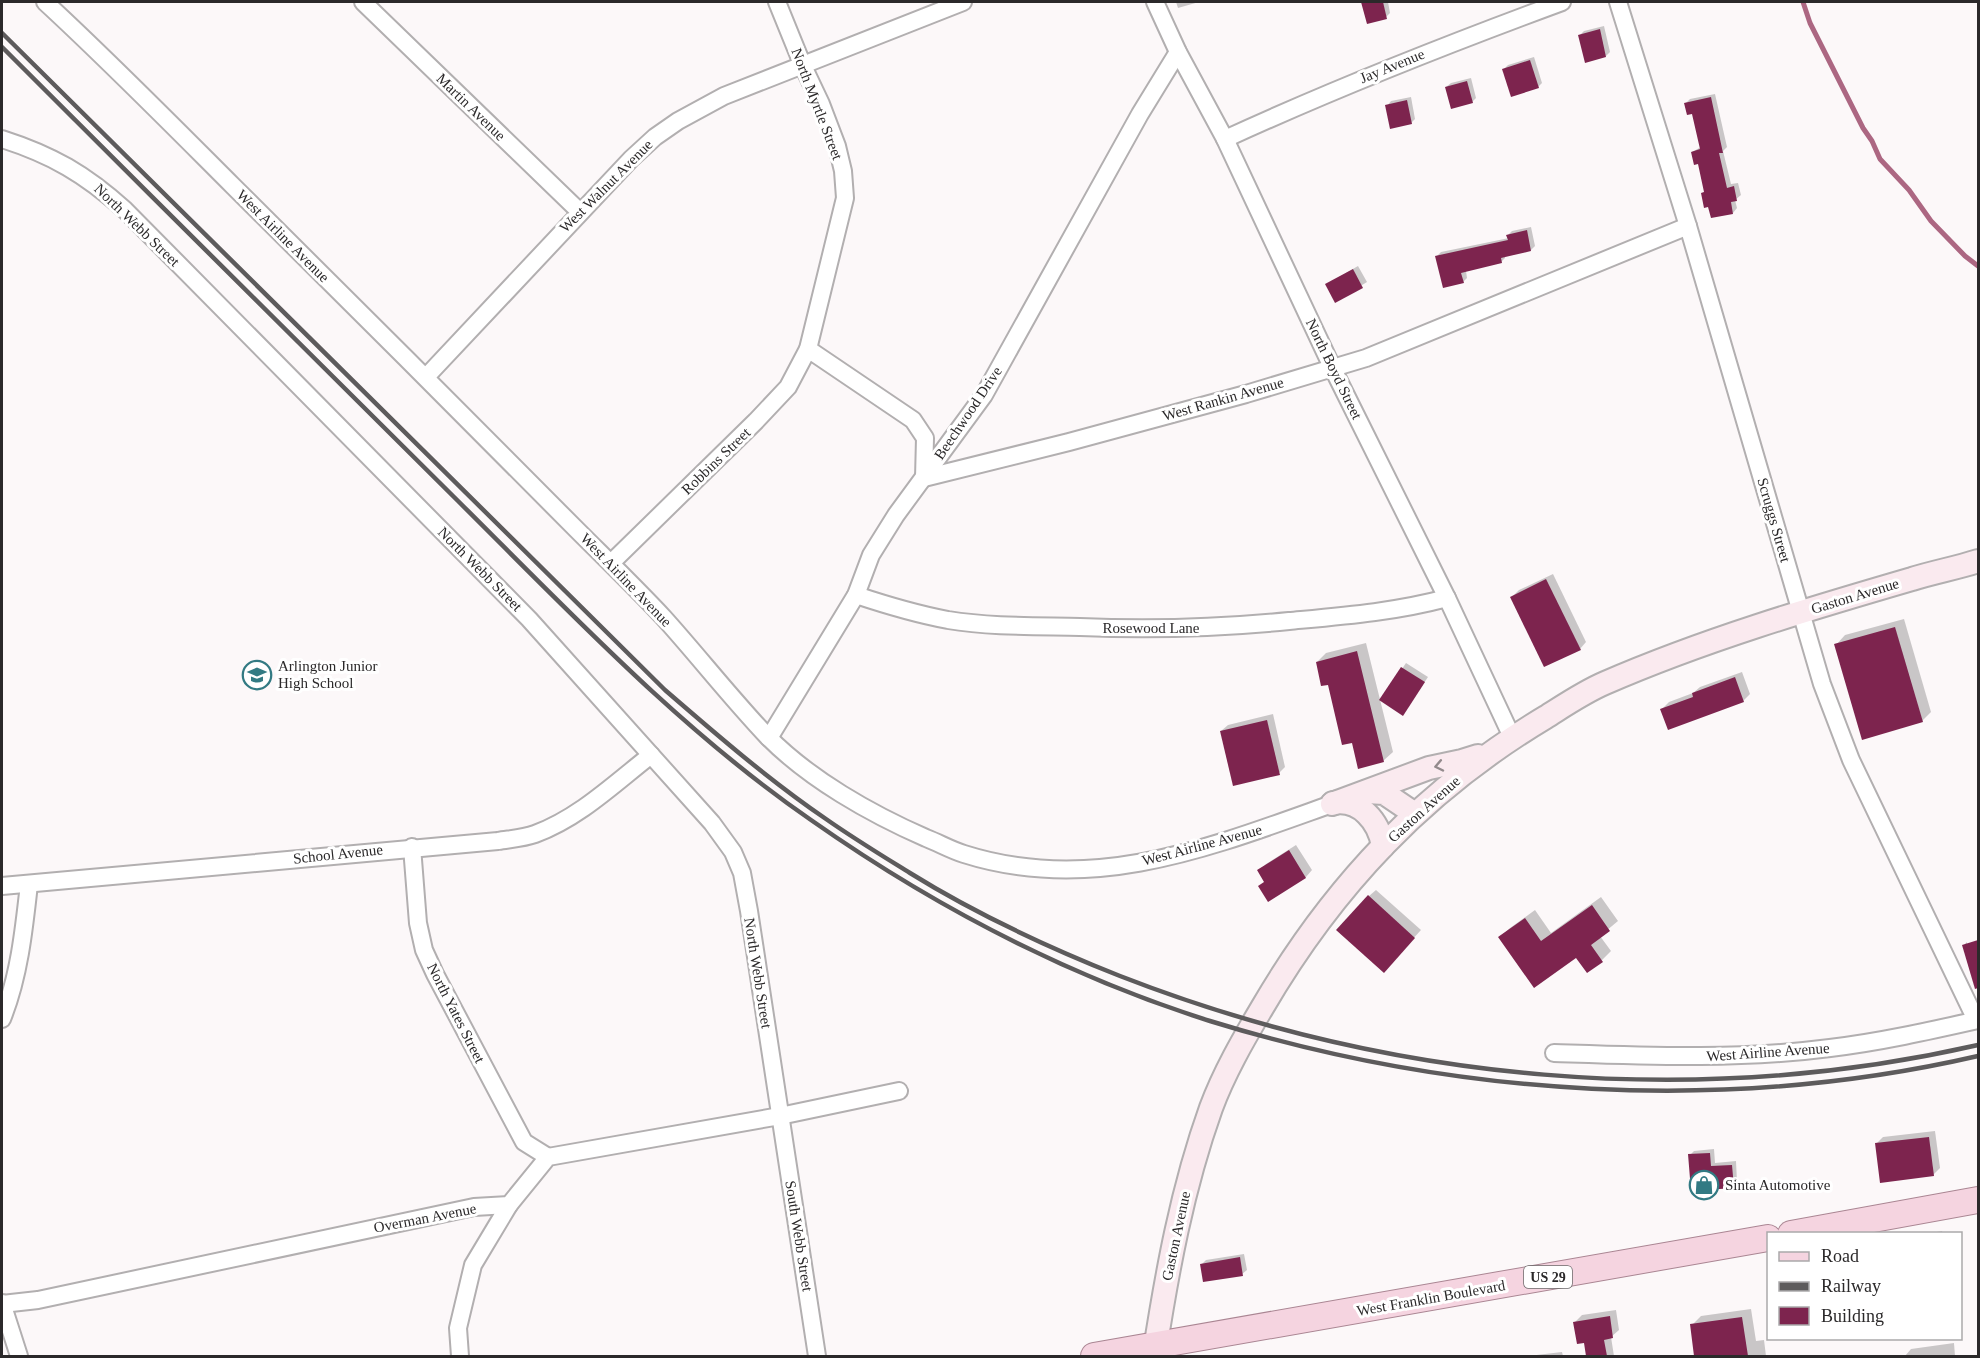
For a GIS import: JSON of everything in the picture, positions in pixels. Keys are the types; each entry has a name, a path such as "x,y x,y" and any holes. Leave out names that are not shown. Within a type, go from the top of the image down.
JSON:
{"main road":[{"name":"Gaston Avenue","path":"1155,1351 1175,1229 1187,1182 1224,1078 1250,1027 1284,969 1324,913 1383,846 1415,814 1504,743 1604,684 1743,631 1978,561"},
{"path":"1332,804 1430,768 1462,761 1504,743"},
{"path":"1364,792 1384,793 1415,814"},
{"path":"1332,804 1351,803 1368,814 1381,834 1383,846"},
{"path":"1797,1232 1978,1200"},
{"name":"West Franklin Boulevard","path":"1094,1356 1155,1351 1767,1238"}],"street":[{"name":"West Airline Avenue","path":"45,2 426,377 610,563 663,617 769,738 803,768 851,799 899,826 963,854 1012,865 1057,871 1098,870 1166,858 1234,839 1332,804"},
{"name":"Martin Avenue","path":"363,2 580,212"},
{"name":"North Myrtle Street","path":"777,2 821,104 837,146 843,171 844,198 808,349"},
{"name":"West Walnut Avenue","path":"426,377 580,212 655,137 678,121 724,96 963,2"},
{"name":"North Boyd Street","path":"1155,2 1178,52 1225,139 1332,367 1447,598 1504,743"},
{"name":"Jay Avenue","path":"1225,139 1324,94 1444,45 1562,2"},
{"name":"Scruggs Street","path":"1618,2 1688,226 1822,684 1851,760 1977,1020"},
{"name":"Beechwood Drive","path":"769,738 856,595 871,555 896,515 984,395 1140,114 1178,52"},
{"name":"North Webb Street","path":"2,140 29,148 66,165 98,185 125,210 529,619 712,823 733,852 742,873 780,1116"},
{"name":"West Rankin Avenue","path":"924,478 1246,394 1366,358 1688,226"},
{"path":"808,349 913,420 925,438 924,478"},
{"name":"Robbins Street","path":"610,563 788,387 808,349"},
{"name":"Rosewood Lane","path":"856,595 901,610 950,620 1004,625 1150,630 1232,627 1374,613 1413,607 1447,598"},
{"name":"School Avenue","path":"2,886 498,841 532,835 558,825 651,755"},
{"name":"North Yates Street","path":"412,847 418,923 424,950 435,975 524,1142 548,1156"},
{"path":"2,1019 16,975 24,932 29,884"},
{"name":"West Airline Avenue","path":"1554,1053 1705,1056 1796,1051 1904,1037 1977,1020"},
{"path":"460,1356 458,1328 473,1265 509,1206 548,1156 780,1116 899,1091"},
{"name":"South Webb Street","path":"780,1116 818,1356"},
{"name":"Overman Avenue","path":"2,1304 38,1300 474,1207 509,1206"},
{"path":"2,1304 19,1356"}],"building":[{"path":"1361,2 1383,2 1387,19 1367,24"},
{"path":"1600,29 1606,57 1585,63 1578,35"},
{"path":"1530,60 1539,88 1511,97 1502,69"},
{"path":"1467,81 1473,103 1451,109 1445,87"},
{"path":"1711,97 1723,153 1719,153 1727,188 1734,186 1737,201 1731,202 1733,214 1711,218 1708,207 1704,208 1701,193 1704,192 1698,164 1694,165 1691,152 1700,149 1692,114 1687,115 1684,103"},
{"path":"1407,100 1412,124 1390,129 1385,105"},
{"path":"1527,230 1531,251 1501,258 1502,263 1461,273 1464,283 1443,288 1435,256 1508,240 1506,235"},
{"path":"1353,269 1363,288 1335,303 1325,284"},
{"path":"1546,579 1581,650 1544,667 1510,597"},
{"path":"1895,627 1923,722 1862,740 1834,644"},
{"path":"1357,651 1384,762 1358,769 1352,743 1342,745 1328,685 1321,686 1316,662"},
{"path":"1401,667 1425,682 1403,716 1379,700"},
{"path":"1735,677 1744,702 1668,730 1660,709 1693,697 1692,693"},
{"path":"1267,720 1280,775 1233,786 1220,731"},
{"path":"1289,850 1306,878 1268,902 1258,886 1264,882 1257,870"},
{"path":"1368,895 1415,938 1384,973 1336,930"},
{"path":"1592,905 1610,931 1591,945 1603,962 1587,973 1576,958 1534,988 1498,937 1525,918 1541,941"},
{"path":"1978,940 1978,988 1975,989 1962,945"},
{"path":"1929,1137 1934,1176 1880,1183 1875,1143"},
{"path":"1710,1153 1711,1166 1732,1165 1734,1188 1691,1191 1688,1154"},
{"path":"1240,1257 1243,1276 1203,1282 1200,1264"},
{"path":"1610,1316 1613,1338 1604,1340 1607,1356 1586,1356 1584,1343 1577,1344 1573,1322"},
{"path":"1742,1317 1748,1356 1694,1356 1690,1324"}],"waterway":[{"path":"1803,2 1810,23 1880,159 1909,190 1931,221 1978,266"}],"railway":[{"path":"2,33 665,690 764,773 826,819 910,873 986,916 1120,976 1223,1012 1329,1041 1436,1062 1544,1075 1653,1080 1762,1077 1870,1065 1978,1045"},
{"path":"2,47 582,624 715,747 762,785 857,851 904,881 1003,936 1105,983 1210,1021 1303,1047 1398,1067 1495,1081 1592,1089 1689,1090 1786,1086 1883,1074 1978,1056"}],"place":[{"name":"Arlington Junior High School","path":"257,675"},
{"name":"Sinta Automotive","path":"1704,1185"}]}
